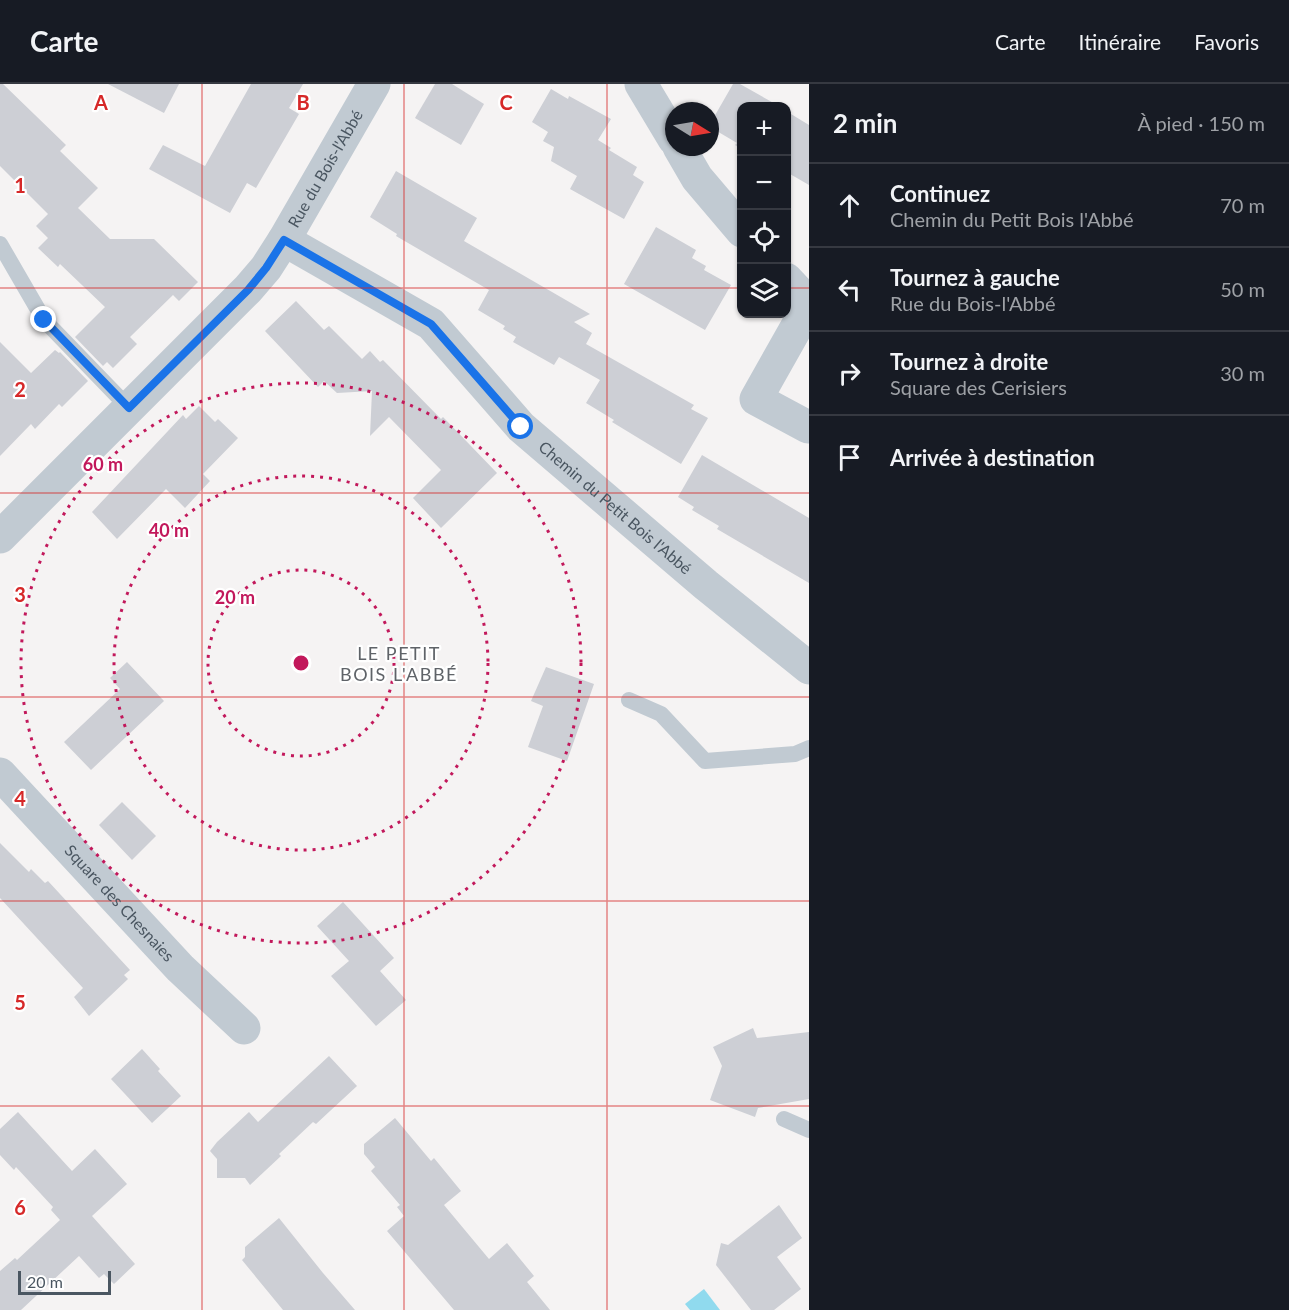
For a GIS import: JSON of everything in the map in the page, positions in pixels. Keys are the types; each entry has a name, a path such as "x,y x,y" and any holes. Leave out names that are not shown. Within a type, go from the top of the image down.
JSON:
{"street":[{"name":"Rue du Bois-l'Abbé","path":"0,537 248,290 284,240 374,84"},
{"path":"641,84 665,124"},
{"path":"684,156 697,178 737,226"},
{"name":"Chemin du Petit Bois l'Abbé","path":"284,240 431,324 521,427 706,585 809,668"},
{"path":"791,284 809,304 756,399 809,426"},
{"name":"Square des Chesnaies","path":"0,774 180,968 244,1028"}],"lane":[{"path":"0,244 44,320 129,408"},
{"path":"629,700 662,714 705,761 795,754 809,748"},
{"path":"783,1119 809,1130"}],"water":[{"path":"704,1289 720,1310 690,1310 685,1304"}],"building":[{"path":"0,84 3,84 66,145 60,151 98,188 78,208 110,239 154,239 198,282 179,301 173,295 130,337 137,344 113,368 107,362 103,366 75,337 105,307 60,264 58,267 38,248 48,238 36,226 48,214 0,166"},
{"path":"108,84 179,84 164,113"},
{"path":"251,84 303,84 289,108 299,114 256,188 247,183 230,213 149,169 163,145 205,166"},
{"path":"435,84 452,84 484,104 461,145 415,118"},
{"path":"733,84 740,84 772,102 737,102 737,143 719,132 719,108"},
{"path":"551,89 611,119 598,140 611,148 609,150 637,167 633,175 644,182 624,219 570,189 577,176 551,161 554,147 543,141 548,132 532,122"},
{"path":"791,114 809,125 809,185 791,175"},
{"path":"396,171 477,218 464,241 590,314 574,322 592,333 586,344 694,405 691,409 708,418 681,464 612,422 614,420 586,403 600,380 559,357 554,365 513,342 516,337 503,329 505,326 478,310 489,290 396,236 397,234 370,217"},
{"path":"656,227 696,250 692,258 706,266 704,270 731,285 705,330 624,284"},
{"path":"296,301 324,330 329,326 362,359 370,351 380,362 383,360 497,473 441,528 413,498 441,470 389,417 370,436 372,391 337,393 324,381 318,387 265,331"},
{"path":"0,342 31,373 55,350 60,352 88,381 62,407 59,404 35,429 31,424 0,456"},
{"path":"199,406 215,422 218,419 238,438 203,474 210,481 185,508 166,489 117,539 92,512 183,415 186,419"},
{"path":"702,455 809,518 809,583 717,529 719,526 692,510 694,507 678,497"},
{"path":"127,662 164,701 91,770 64,742 120,689 110,678"},
{"path":"546,667 594,684 567,761 528,747 543,706 531,701"},
{"path":"122,802 156,836 132,860 99,825"},
{"path":"0,843 29,872 31,869 45,883 48,881 130,970 124,975 128,979 89,1016 74,997 83,988 0,898"},
{"path":"343,902 394,958 380,971 406,1000 376,1026 331,976 349,961 317,926"},
{"path":"753,1028 757,1038 809,1032 809,1099 758,1108 755,1117 710,1100 722,1066 713,1047"},
{"path":"142,1049 181,1096 152,1123 111,1079"},
{"path":"329,1056 357,1086 316,1124 313,1122 250,1185 245,1178 217,1178 217,1159 210,1151 217,1142 249,1112 258,1122"},
{"path":"18,1112 72,1171 95,1149 127,1184 92,1216 135,1264 114,1284 104,1274 99,1278 79,1256 21,1310 0,1310 0,1271 15,1258 17,1260 60,1220 51,1210 53,1207 16,1167 14,1170 0,1155 0,1129"},
{"path":"395,1118 431,1161 434,1158 461,1191 444,1205 489,1259 507,1243 534,1276 527,1282 550,1310 454,1310 387,1231 404,1216 397,1207 400,1205 371,1171 375,1167 364,1154 364,1144"},
{"path":"779,1205 802,1238 777,1257 801,1289 774,1310 751,1310 716,1265 721,1243 728,1245"},
{"path":"279,1218 355,1310 283,1310 242,1260 245,1257 245,1247"}],"district":[{"name":"LE PETIT BOIS L'ABBÉ","path":"399,664"}],"route":[{"path":"44,320 129,408 248,290 284,240 431,324 521,427"}]}
